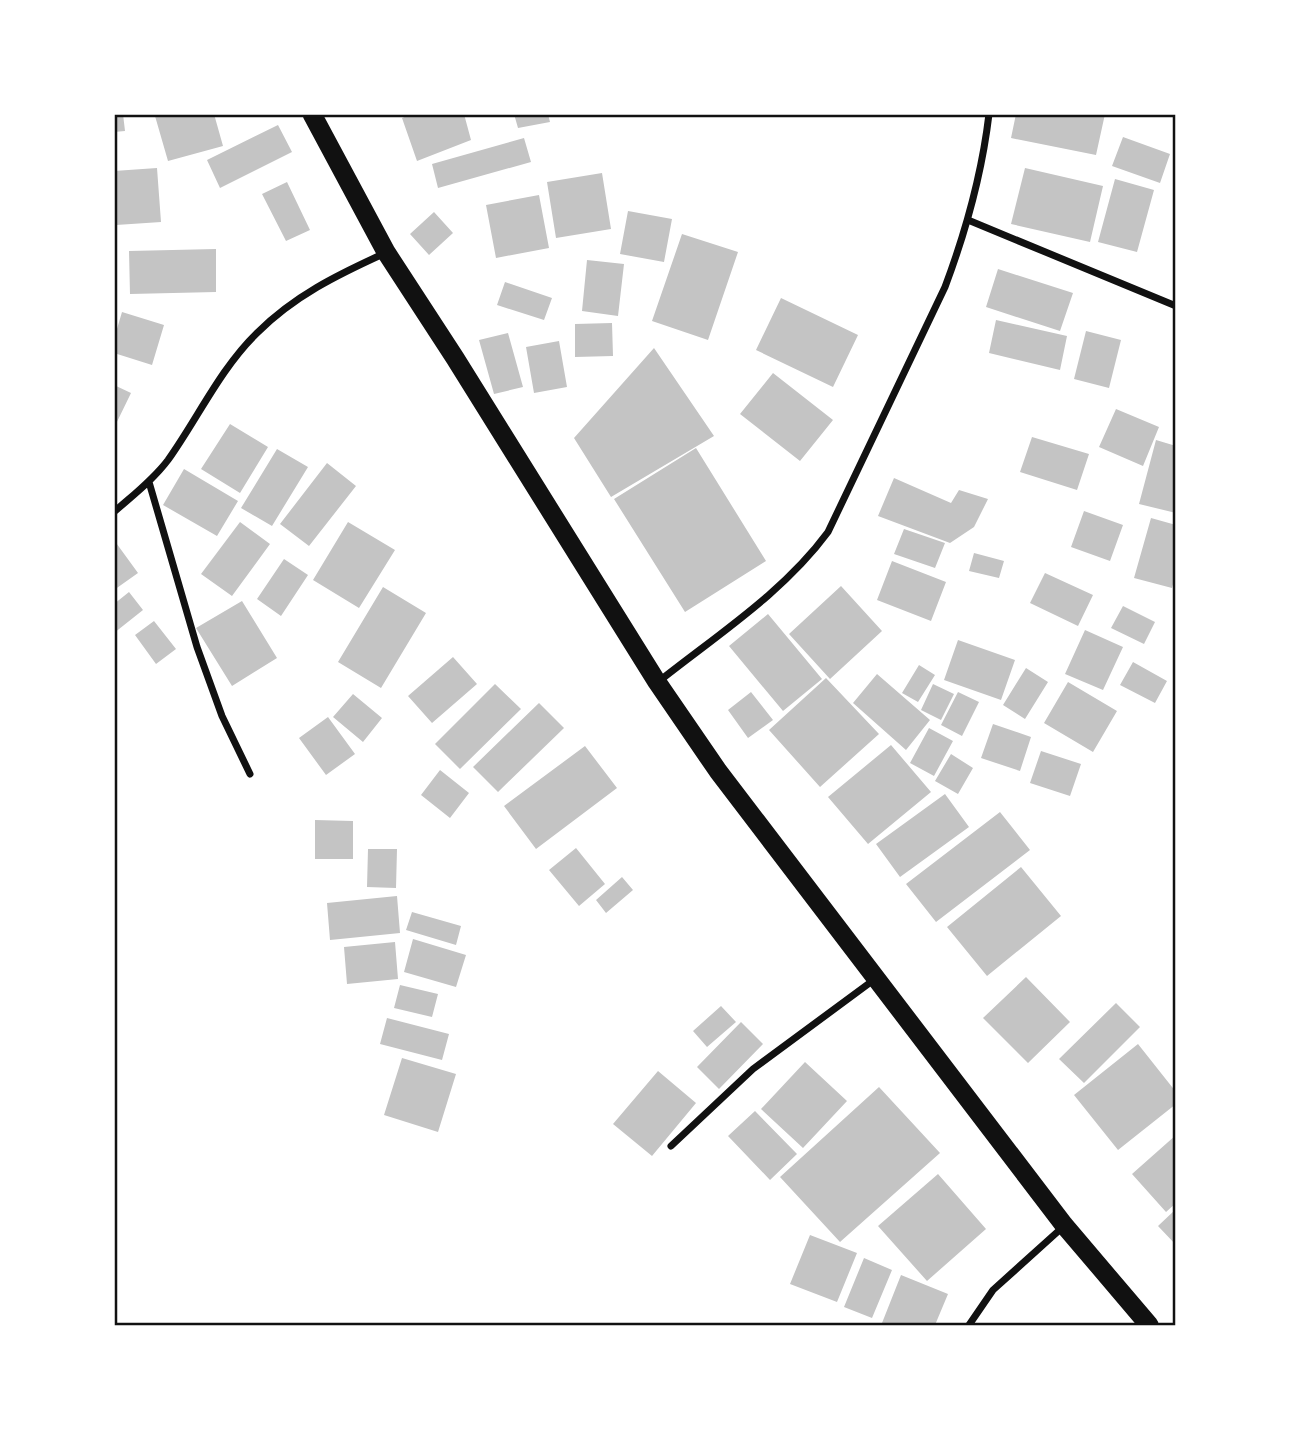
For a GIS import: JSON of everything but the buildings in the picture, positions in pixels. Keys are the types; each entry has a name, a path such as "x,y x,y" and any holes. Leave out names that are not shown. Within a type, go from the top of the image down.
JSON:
{"highway":[{"path":"312,114 386,252 657,682 718,771 1064,1225 1149,1325"}],"street":[{"path":"657,682 788,580 828,532 945,287 968,220 989,114"},
{"path":"968,220 1176,306"},
{"path":"114,512 149,482 167,461 200,408 249,342 288,304 318,285 386,252"},
{"path":"149,482 197,647 222,716 250,774"},
{"path":"671,1146 753,1069 876,978"},
{"path":"970,1325 993,1290 1064,1225"}]}
